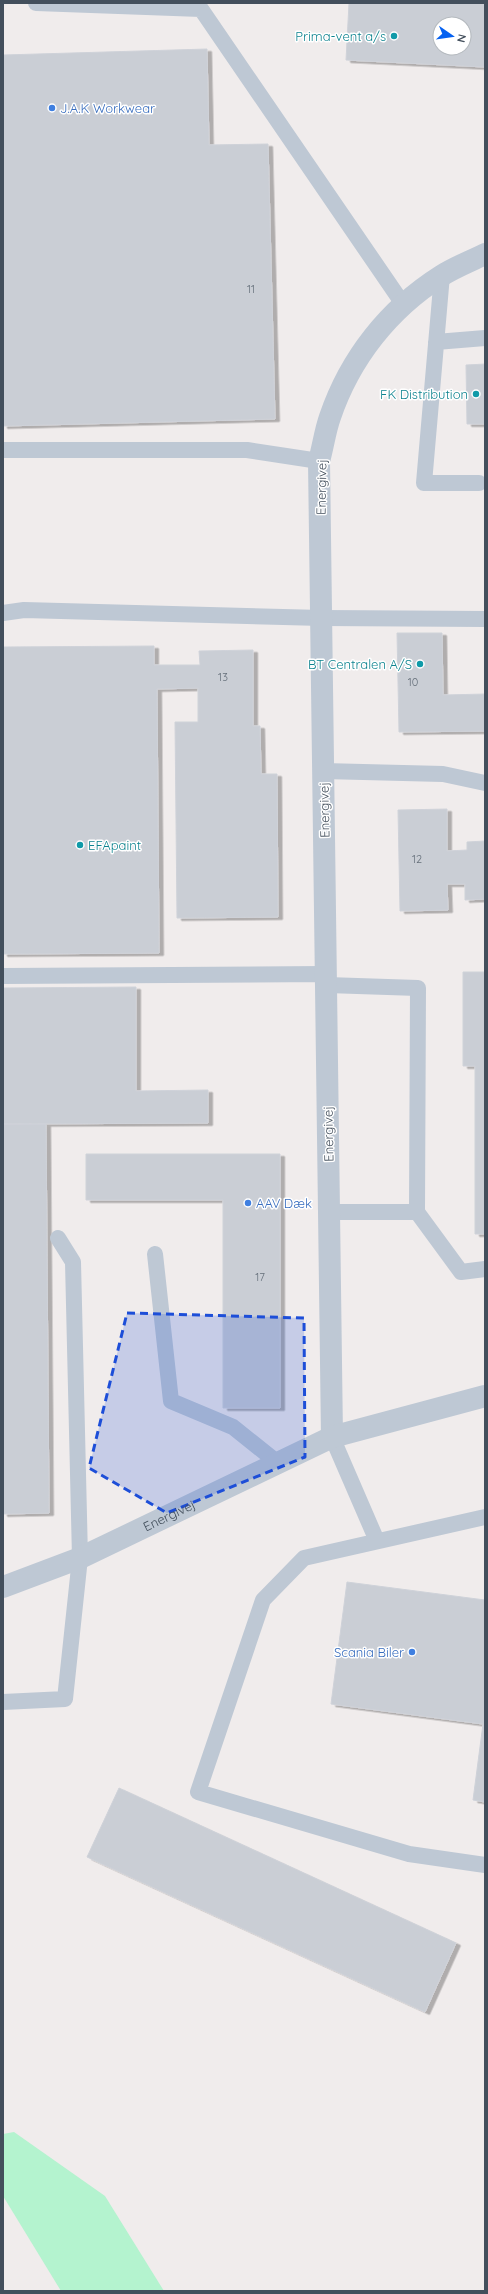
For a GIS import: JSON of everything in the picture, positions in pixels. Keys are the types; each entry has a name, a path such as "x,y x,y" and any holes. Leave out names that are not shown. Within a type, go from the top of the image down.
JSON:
{"street":[{"name":"Energivej","path":"332,1437 320,462 330,417 348,376 372,337 403,304 442,276 485,254"},
{"name":"Energivej","path":"3,1587 80,1558 332,1437 485,1396"}],"lane":[{"path":"36,3 201,9 403,304"},
{"path":"442,276 424,482 479,483"},
{"path":"436,342 485,338"},
{"path":"3,450 247,450 320,462"},
{"path":"3,613 24,610 322,618 485,619"},
{"path":"323,771 443,774 485,783"},
{"path":"3,976 326,980 418,988 417,1212 461,1272 485,1269"},
{"path":"329,1212 417,1212"},
{"path":"3,1702 65,1698 80,1558 73,1262 58,1238"},
{"path":"155,1254 171,1401 233,1427 278,1463"},
{"path":"332,1437 377,1541"},
{"path":"485,1517 304,1558 263,1600 198,1792 409,1854 485,1864"}],"highlighted area":[{"path":"127,1313 304,1318 305,1457 167,1513 89,1468"}],"green space":[{"path":"14,2132 105,2196 164,2291 61,2291 3,2196 3,2134"}],"building":[{"name":"Prima-vent a/s","path":"349,3 485,3 485,67 346,60"},
{"path":"207,49 209,145 268,144 275,419 3,426 3,55"},
{"name":"FK Distribution","path":"485,364 485,424 467,424 466,365"},
{"name":"BT Centralen A/S","path":"397,633 442,633 443,695 485,694 485,731 399,732"},
{"name":"EFApaint","path":"154,646 154,665 200,665 199,651 253,650 253,726 260,726 261,774 277,774 278,917 177,918 175,722 198,722 198,688 157,689 159,953 3,954 3,647"},
{"path":"447,809 447,851 467,850 467,842 485,841 485,899 465,900 465,884 447,884 448,910 400,911 398,810"},
{"path":"463,972 485,972 485,1234 475,1234 475,1066 463,1066"},
{"path":"136,987 136,1091 208,1090 208,1123 3,1124 3,988"},
{"path":"3,1124 46,1124 49,1513 3,1514"},
{"path":"86,1154 280,1154 280,1408 223,1408 223,1200 86,1200"},
{"name":"Scania Biler","path":"347,1582 485,1600 485,1802 473,1800 483,1724 331,1704"},
{"path":"119,1788 456,1943 425,2012 87,1857"}],"place":[{"name":"Prima-vent a/s","path":"394,36"},
{"name":"J.A.K Workwear","path":"52,108"},
{"name":"FK Distribution","path":"476,394"},
{"name":"BT Centralen A/S","path":"420,664"},
{"name":"EFApaint","path":"80,845"},
{"name":"AAV Dæk","path":"248,1203"},
{"name":"Scania Biler","path":"412,1652"}]}
